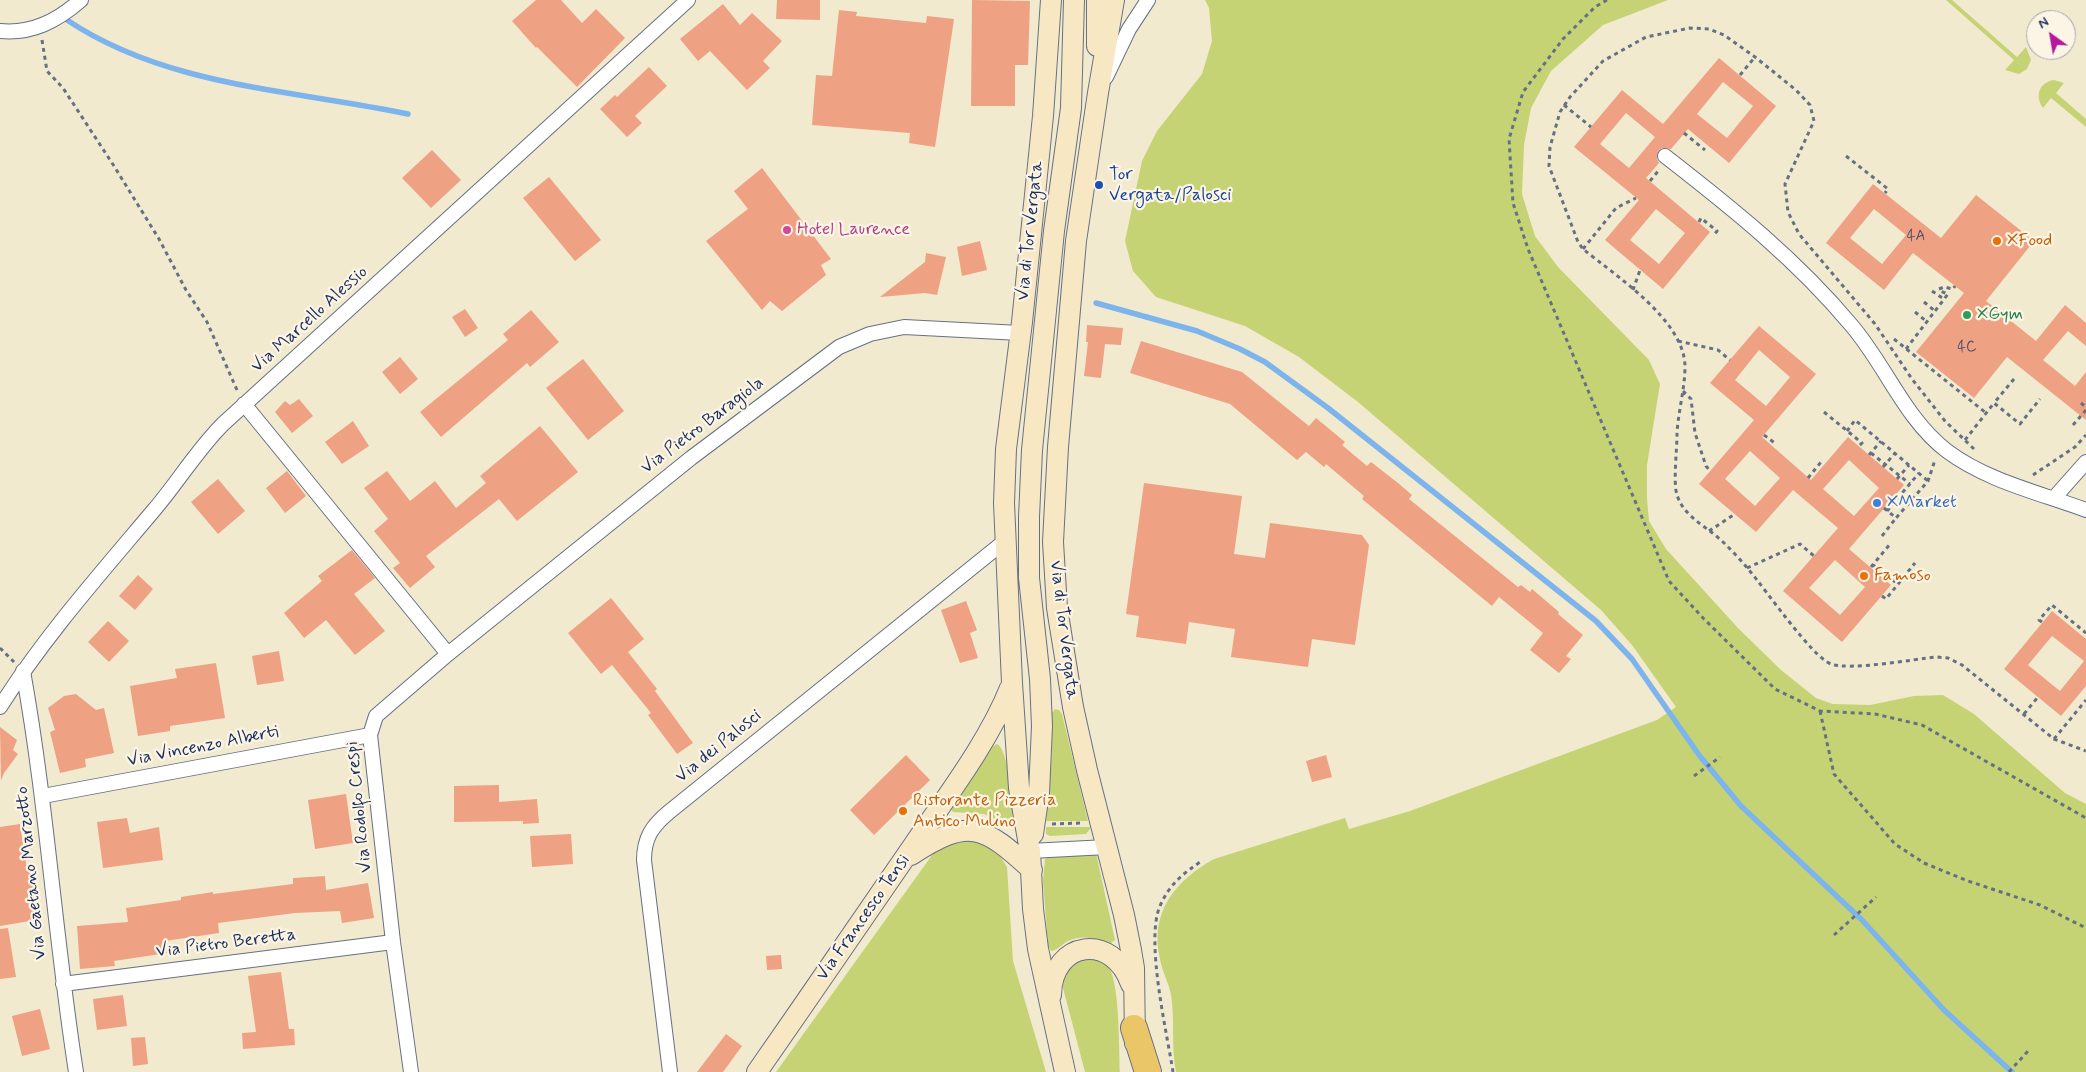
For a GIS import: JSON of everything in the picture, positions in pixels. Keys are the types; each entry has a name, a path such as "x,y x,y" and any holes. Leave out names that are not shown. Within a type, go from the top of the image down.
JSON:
{"highway":[{"path":"1134,1015 1148,1072"}],"main road":[{"name":"Via di Tor Vergata","path":"1051,0 1045,97 1006,449 1004,541 1019,788 1031,860 1033,909 1038,949 1065,1072"},
{"name":"Via di Tor Vergata","path":"1031,860 1040,793 1042,726 1040,679 1029,578 1032,450 1054,231 1071,108 1074,0"},
{"name":"Via di Tor Vergata","path":"1097,0 1098,93"},
{"name":"Via di Tor Vergata","path":"1114,0 1076,241 1058,447 1053,542 1057,608 1073,707 1129,938 1134,968 1136,1072"},
{"name":"Via Francesco Tensi","path":"757,1072 903,861 991,729 999,716 1012,683"},
{"path":"903,861 940,838 953,832 970,830 982,832 1031,860"},
{"path":"1054,1018 1051,993 1056,970 1066,957 1084,950 1105,951 1120,962 1129,978 1134,1015"}],"street":[{"path":"0,31 28,30 42,26 81,0"},
{"name":"Via Marcello Alessio","path":"0,707 23,671 156,508 211,436 688,0"},
{"path":"1098,93 1129,29 1148,0"},
{"path":"1665,156 1743,216 1812,281 1864,341 1912,415 1939,445 1956,458 1981,471 2086,510"},
{"name":"Via Pietro Baragiola","path":"448,654 640,498 839,347 881,331 912,327 1020,333"},
{"path":"244,404 448,654"},
{"path":"2054,498 2086,462"},
{"name":"Via dei Palosci","path":"670,1072 645,866 645,844 650,831 677,806 1004,541"},
{"name":"Via Rodolfo Crespi","path":"411,1072 393,942 370,735 376,716 448,654"},
{"path":"0,692 23,671"},
{"name":"Via Gaetano Marzotto","path":"23,671 43,796 63,984 76,1072"},
{"name":"Via Vincenzo Alberti","path":"43,796 370,735"},
{"path":"1031,860 1107,847"},
{"name":"Via Pietro Beretta","path":"63,984 393,942"}],"path":[{"path":"1607,0 1595,7 1563,39 1523,92 1509,139 1513,203 1532,258 1669,581 1704,619 1775,689 1820,711 1875,714 1922,725 2086,818"},
{"path":"42,26 42,46 48,71 63,88 159,239 186,290 207,322 244,404"},
{"path":"1976,450 1945,421 1912,379 1875,324 1799,234 1788,212 1785,184 1814,121 1810,105 1796,90 1724,35 1709,29 1690,28 1667,31 1646,37 1603,61 1588,75 1560,112 1550,147 1549,166 1578,242 1583,249 1653,308 1678,341 1683,353 1683,391 1678,427 1676,492 1680,505 1686,513 1709,531 1747,568 1804,640 1830,664 1847,666 1937,657 1948,658 1962,665 2054,739 2086,751"},
{"path":"1740,75 1755,57"},
{"path":"1564,106 1591,127"},
{"path":"1684,133 1705,150"},
{"path":"1846,156 1888,189 1885,194"},
{"path":"1583,249 1616,208 1636,198"},
{"path":"1699,222 1702,218 1717,231 1714,235"},
{"path":"1633,290 1640,270"},
{"path":"1906,349 1948,294 1939,289 1944,287 1952,289 1955,286"},
{"path":"1932,291 1944,300"},
{"path":"1924,302 1935,310"},
{"path":"1915,312 1927,322"},
{"path":"1894,339 1986,413"},
{"path":"1678,341 1718,350 1730,360"},
{"path":"1965,440 2014,379"},
{"path":"1683,391 1691,399 1696,433 1706,466 1710,471"},
{"path":"1994,403 2020,424 2040,399"},
{"path":"2073,425 2086,408 2082,403"},
{"path":"1824,412 1862,443 1859,446"},
{"path":"1847,431 1855,420 1928,481"},
{"path":"1764,435 1776,444"},
{"path":"2033,476 2075,447 2086,435"},
{"path":"1880,441 1870,454 1898,477 1910,484"},
{"path":"1882,536 1928,481 1939,445"},
{"path":"1884,466 1895,453"},
{"path":"1808,478 1821,462"},
{"path":"1898,477 1909,465"},
{"path":"2024,472 2065,486"},
{"path":"1896,518 1886,510 1919,473"},
{"path":"1709,531 1735,514"},
{"path":"1747,568 1800,544 1814,556"},
{"path":"1891,544 1872,566 1898,584"},
{"path":"1882,596 1886,599 1915,563"},
{"path":"2042,622 2039,620 2052,605 2086,633"},
{"path":"2024,714 2038,697"},
{"path":"2054,739 2086,700"},
{"path":"1820,711 1834,774 1895,844 1924,863 1968,881 2040,905 2086,928"},
{"path":"1694,776 1720,757"},
{"path":"1046,824 1088,823"},
{"path":"1173,1072 1156,960 1156,930 1160,907 1177,878 1203,860"},
{"path":"1834,934 1876,897"},
{"path":"2009,1072 2028,1050"}],"green space":[{"path":"1205,0 1668,0 1603,25 1551,71 1531,108 1524,145 1522,194 1535,236 1558,267 1649,360 1660,384 1647,465 1649,521 1666,549 1738,628 1781,670 1816,698 1833,704 1870,705 1914,696 1943,695 1974,714 2065,793 2086,804 2086,1072 1176,1072 1172,1004 1170,990 1160,959 1158,926 1162,912 1177,887 1200,867 1214,859 1345,818 1349,829 1410,811 1657,720 1676,707 1632,645 1601,610 1358,402 1299,357 1245,326 1156,297 1133,271 1125,241 1142,161 1157,131 1202,74 1212,41 1209,8"},
{"path":"1946,0 1952,0 2017,57 2026,47 2026,60 2031,60 2027,69 2019,74 2005,70 2014,60"},
{"path":"2054,80 2064,83 2056,93 2086,119 2086,127 2051,98 2043,108 2039,98 2040,90 2045,83"},
{"path":"1055,709 1059,710 1062,714 1088,821 1046,821 1052,751 1052,713"},
{"path":"997,744 1004,756 1009,779 1013,820 1007,825 984,814 953,812 950,808 993,746"},
{"path":"1046,827 1090,827 1090,829 1086,834 1050,836 1046,834"},
{"path":"976,838 997,851 1007,867 1013,961 1046,1072 776,1072 935,851 952,839"},
{"path":"1096,853 1115,940 1111,943 1090,938 1079,938 1068,941 1051,951 1048,946 1043,881 1045,859 1050,855"},
{"path":"1086,958 1103,962 1108,966 1112,974 1117,1001 1120,1072 1085,1072 1063,988 1069,969"}],"building":[{"path":"536,0 561,0 582,23 596,9 625,38 577,87 536,48 512,21"},
{"path":"777,0 820,0 820,20 776,19"},
{"path":"972,0 1030,1 1028,65 1015,65 1015,106 971,106"},
{"path":"723,4 740,25 752,13 782,41 763,61 770,68 747,90 710,51 698,61 680,39"},
{"path":"839,10 857,12 856,16 926,23 927,16 954,19 935,147 909,143 910,133 812,125 816,75 832,76"},
{"path":"1719,58 1776,106 1729,163 1688,129 1671,149 1662,148 1658,151 1657,159 1659,163 1646,178 1710,232 1663,289 1605,240 1639,200 1574,147 1622,90 1663,124","holes":["1723,82 1753,106 1727,138 1697,114","1626,113 1655,137 1629,168 1600,144","1656,209 1685,233 1659,264 1630,240"]},
{"path":"649,67 667,86 635,116 642,123 627,137 600,109 615,95 617,97"},
{"path":"432,150 461,180 431,208 402,178"},
{"name":"Hotel Laurence","path":"762,168 831,259 821,265 826,275 782,311 770,301 762,310 706,241 748,209 734,191"},
{"path":"549,177 601,240 575,261 523,198"},
{"path":"1873,184 1941,238 1976,195 2034,241 1986,301 2036,341 2065,305 2086,323 2086,346 2068,331 2043,360 2075,386 2086,372 2086,420 2007,357 1974,398 1916,352 1964,293 1913,253 1884,290 1826,243","holes":["1874,209 1906,235 1882,264 1850,238"]},
{"path":"980,241 987,270 962,276 957,247"},
{"path":"926,253 946,257 937,295 925,293 880,297 925,262"},
{"path":"465,309 478,328 465,337 452,317"},
{"path":"531,310 559,342 530,367 527,363 441,437 420,412 508,340 503,334"},
{"path":"1087,325 1123,328 1121,345 1105,344 1101,378 1084,376 1088,342 1086,342"},
{"path":"1759,326 1816,374 1762,437 1811,480 1848,437 1904,485 1849,549 1891,585 1842,642 1783,591 1838,528 1793,490 1756,532 1699,484 1754,420 1710,383","holes":["1759,350 1790,377 1766,406 1735,380","1750,451 1780,478 1755,506 1725,479","1849,460 1879,488 1854,516 1823,489","1835,560 1865,587 1840,615 1809,588"]},
{"path":"1141,341 1242,372 1309,426 1316,418 1345,442 1342,445 1367,466 1371,462 1398,483 1412,495 1409,499 1518,587 1521,585 1530,592 1532,589 1559,612 1558,614 1583,635 1566,656 1571,659 1559,673 1530,650 1543,633 1499,597 1492,606 1362,499 1364,496 1326,464 1324,467 1306,452 1297,460 1230,404 1130,373"},
{"path":"400,357 418,379 400,394 382,372"},
{"path":"583,359 624,411 588,440 546,388"},
{"path":"299,399 313,416 292,433 275,412 285,401 290,405"},
{"path":"353,421 369,446 342,464 325,442"},
{"path":"540,426 578,472 517,521 499,499 426,556 435,567 410,588 393,568 400,563 374,531 388,519 364,488 387,471 410,501 435,481 456,508 486,483 480,476"},
{"path":"287,471 306,496 285,513 266,488"},
{"path":"218,479 245,511 218,534 191,502"},
{"path":"1144,483 1242,496 1234,554 1265,558 1270,523 1362,535 1369,545 1355,645 1312,639 1308,667 1231,657 1235,629 1189,622 1186,644 1136,637 1139,616 1126,614"},
{"path":"352,550 375,578 354,594 385,631 355,655 326,620 304,638 284,613 322,581 318,576"},
{"path":"138,575 153,589 135,610 119,596"},
{"path":"611,598 644,639 628,652 657,689 655,691 693,743 677,754 648,715 651,713 612,665 601,674 568,633"},
{"path":"966,601 977,630 970,633 978,658 960,663 941,610"},
{"path":"2052,611 2086,639 2086,686 2061,716 2004,669","holes":["2052,636 2084,661 2060,691 2028,665"]},
{"path":"108,621 129,641 109,662 88,642"},
{"path":"279,651 284,681 257,685 252,656"},
{"path":"216,663 225,718 170,726 170,731 138,736 130,686 177,678 175,669"},
{"path":"76,694 96,710 104,708 114,753 85,759 86,767 60,773 50,732 55,730 48,708 64,696"},
{"path":"0,727 17,740 13,750 18,754 4,773 1,781"},
{"path":"906,755 930,780 874,835 850,810"},
{"path":"1326,755 1332,777 1312,782 1306,761"},
{"path":"499,785 499,802 537,799 539,823 523,824 523,821 454,822 454,786"},
{"path":"346,794 353,843 315,849 308,800"},
{"path":"127,818 130,833 159,827 163,860 103,868 97,822"},
{"path":"20,824 27,870 33,869 42,919 0,926 0,827"},
{"path":"571,834 573,864 532,867 530,836"},
{"path":"325,876 326,890 368,883 374,918 342,923 340,911 295,913 218,923 219,933 165,941 167,953 114,961 115,966 80,969 77,926 128,922 126,908 181,900 181,897 213,892 213,894 293,884 293,878"},
{"path":"8,928 16,977 0,979 0,929"},
{"path":"781,955 782,969 767,970 766,956"},
{"path":"281,972 289,1029 294,1029 295,1045 243,1049 242,1033 256,1032 248,976"},
{"path":"123,995 127,1026 97,1030 93,999"},
{"path":"40,1009 50,1049 22,1056 12,1016"},
{"path":"726,1034 742,1046 723,1072 697,1072"},
{"path":"145,1037 148,1064 133,1066 131,1038"}],"waterway":[{"path":"67,20 106,42 146,60 189,73 232,83 408,114"},
{"path":"1096,303 1197,331 1265,362 1328,408 1596,621 1632,659 1699,755 1741,806 1862,920 1944,1010 2012,1072"}],"place":[{"name":"Tor Vergata/Palosci","path":"1099,185"},
{"name":"Hotel Laurence","path":"787,230"},
{"name":"XFood","path":"1997,241"},
{"name":"XGym","path":"1967,315"},
{"name":"XMarket","path":"1877,503"},
{"name":"Famoso","path":"1864,576"},
{"name":"Ristorante Pizzeria Antico Mulino","path":"903,811"}]}
